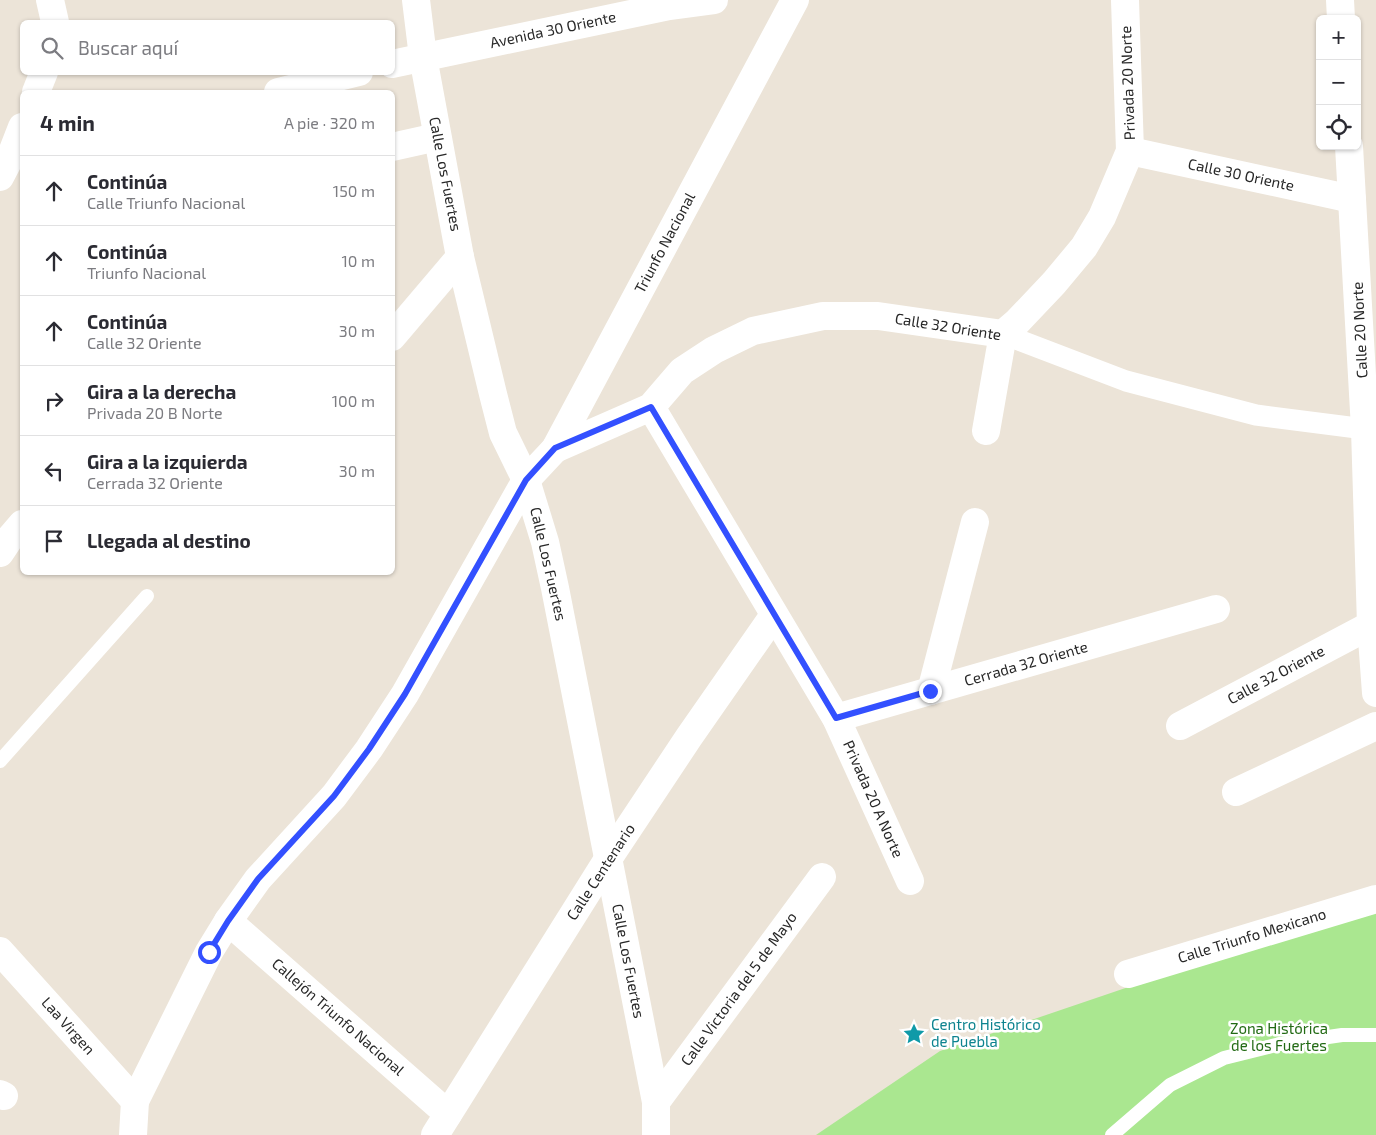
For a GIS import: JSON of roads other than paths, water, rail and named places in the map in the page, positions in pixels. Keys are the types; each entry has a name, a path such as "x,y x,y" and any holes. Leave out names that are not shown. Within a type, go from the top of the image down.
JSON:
{"street":[{"path":"50,0 55,20"},
{"name":"Calle Los Fuertes","path":"416,0 423,57 460,257 503,433 526,480 545,542 555,588 656,1102 656,1135"},
{"name":"Avenida 30 Oriente","path":"395,63 669,3 714,0"},
{"name":"Triunfo Nacional","path":"135,1102 209,952 228,921 258,879 334,796 369,749 405,694 526,480 555,448 795,0"},
{"name":"Privada 20 Norte","path":"1003,334 1054,283 1084,248 1102,217 1130,151 1125,0"},
{"path":"1340,0 1342,15"},
{"path":"37,90 43,75"},
{"path":"286,90 348,75"},
{"path":"11,164 20,134"},
{"path":"395,146 437,137"},
{"name":"Calle 20 Norte","path":"1349,150 1369,445 1371,625 1376,693"},
{"name":"Calle 30 Oriente","path":"1130,151 1352,199"},
{"path":"395,334 460,257"},
{"name":"Calle 32 Oriente","path":"555,448 651,407 682,371 714,350 753,331 823,316 878,316 1003,334 1126,381 1369,445"},
{"path":"986,431 1003,334"},
{"name":"Privada 20 A Norte","path":"651,407 836,718 910,881"},
{"path":"930,691 975,522"},
{"path":"0,553 20,526"},
{"name":"Cerrada 32 Oriente","path":"836,718 1216,609"},
{"name":"Calle Centenario","path":"442,1125 608,859 774,614"},
{"name":"Calle 32 Oriente","path":"1180,726 1371,625"},
{"path":"1236,792 1376,726"},
{"name":"Calle Victoria del 5 de Mayo","path":"656,1102 822,877"},
{"name":"Calle Triunfo Mexicano","path":"1128,974 1376,899"},
{"name":"Callejón Triunfo Nacional","path":"228,921 442,1125"},
{"name":"Laa Virgen","path":"0,951 135,1102"},
{"path":"133,1135 135,1102"}],"lane":[{"path":"0,762 147,596"},
{"path":"1112,1135 1170,1085 1224,1058 1280,1044 1342,1035 1376,1034"}],"place":[{"name":"Centro Histórico de Puebla","path":"914,1034"}],"park label":[{"name":"Zona Histórica de los Fuertes","path":"1279,1038"}]}
